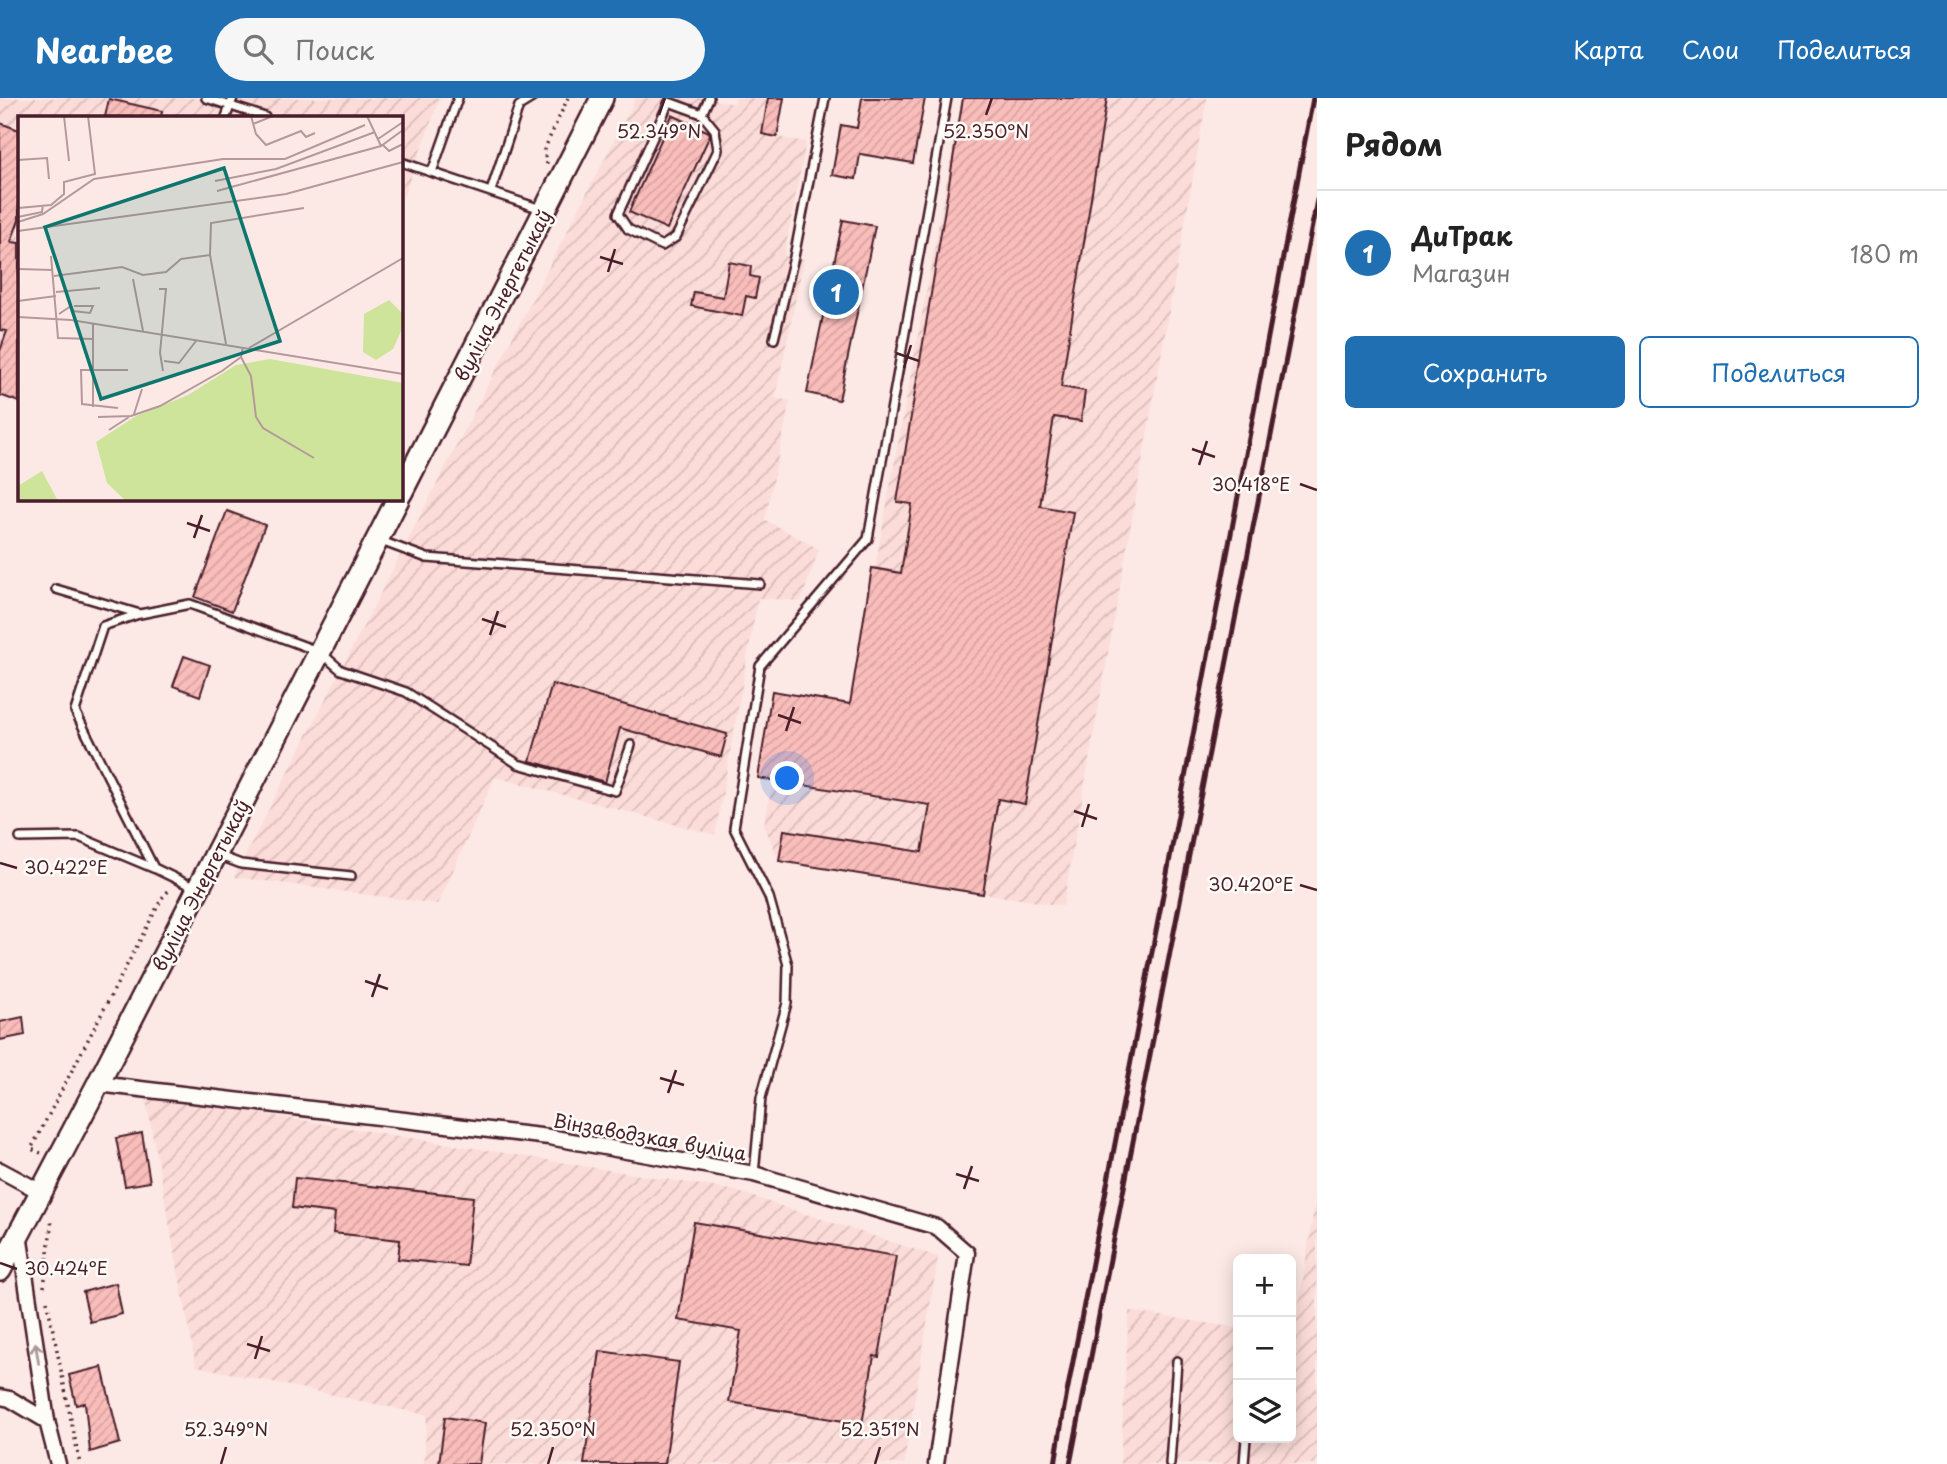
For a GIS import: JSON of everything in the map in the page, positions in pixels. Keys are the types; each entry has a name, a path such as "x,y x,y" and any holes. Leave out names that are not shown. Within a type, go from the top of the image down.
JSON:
{"main road":[{"name":"вуліца Энергетыкаў","path":"402,491 602,98"},
{"name":"вуліца Энергетыкаў","path":"0,1270 397,500"}],"street":[{"name":"Вінзаводзкая вуліца","path":"98,1084 549,1137 754,1174 937,1227 967,1252 936,1464"},
{"path":"0,1170 41,1192"},
{"path":"19,1234 47,1421 58,1464"},
{"path":"0,1397 10,1399 47,1421"}],"lane":[{"path":"206,98 232,102 263,116"},
{"path":"432,172 458,98"},
{"path":"491,191 519,106 532,98"},
{"path":"702,114 709,98"},
{"path":"774,339 794,257 825,98"},
{"path":"754,1174 761,1098 787,1003 788,965 769,897 734,828 760,666 868,539 947,98"},
{"path":"669,102 702,114 715,130 718,150 676,237 662,246 628,229 618,214 669,102"},
{"path":"402,162 545,211"},
{"path":"377,539 427,558 760,584"},
{"path":"56,589 140,614"},
{"path":"154,869 75,711 103,626 140,614 190,604 320,652 341,670 406,692 518,764 615,791 631,745"},
{"path":"20,838 79,837 198,890"},
{"path":"216,854 241,864 351,876"},
{"path":"1170,1464 1177,1361"},
{"path":"1244,1464 1246,1443"}],"shaded area":[{"path":"0,98 440,98 402,200 402,116 18,116 18,402 0,395"},
{"path":"636,98 705,98 734,104 736,98 784,98 777,137 806,142 784,256 804,259 775,398 790,401 765,520 819,549 801,601 758,598 715,835 495,777 438,904 234,877"},
{"path":"962,98 1207,98 1063,906 779,861 764,825 773,780 758,778 772,691 850,703"},
{"path":"145,1095 732,1190 938,1257 904,1464 424,1464 427,1415 196,1366"},
{"path":"1317,1190 1317,1464 1120,1464 1129,1311 1233,1327 1233,1443 1296,1443 1296,1322"}],"building":[{"path":"768,98 784,98 777,137 762,134"},
{"path":"862,98 925,98 913,163 860,154 856,179 832,175 841,125 857,128"},
{"path":"963,98 1107,98 1061,387 1085,391 1081,421 1054,417 1040,506 1073,512 1025,804 998,799 983,894 779,861 784,830 922,852 930,805 758,778 772,691 850,704 872,568 901,573 912,504 897,502"},
{"path":"109,99 162,111 161,116 105,116"},
{"path":"672,115 709,132 710,135 667,229 629,212"},
{"path":"0,123 18,130 18,223 11,242 18,243 18,402 0,395 0,351 7,331 0,330"},
{"path":"843,220 875,226 839,400 807,393"},
{"path":"729,262 751,266 750,276 759,278 755,298 746,296 742,316 691,306 694,292 723,297"},
{"path":"227,511 265,525 232,611 195,597"},
{"path":"184,656 210,665 200,696 173,686"},
{"path":"552,684 727,734 721,757 620,728 605,782 530,761"},
{"path":"23,1017 25,1035 0,1040 0,1022"},
{"path":"142,1133 150,1182 125,1186 116,1138"},
{"path":"295,1178 473,1197 466,1266 398,1259 400,1240 333,1233 335,1213 292,1208"},
{"path":"694,1222 896,1256 879,1357 874,1356 862,1424 729,1402 741,1331 678,1320"},
{"path":"116,1283 122,1314 90,1322 83,1292"},
{"path":"600,1351 679,1362 665,1464 584,1464"},
{"path":"102,1367 120,1443 90,1452 85,1403 76,1405 69,1375"},
{"path":"445,1417 485,1423 479,1464 439,1464"}],"railway":[{"path":"1055,1464 1313,98"},
{"path":"1070,1464 1317,200"}],"place":[{"name":"ДиТрак","path":"836,292"}]}
